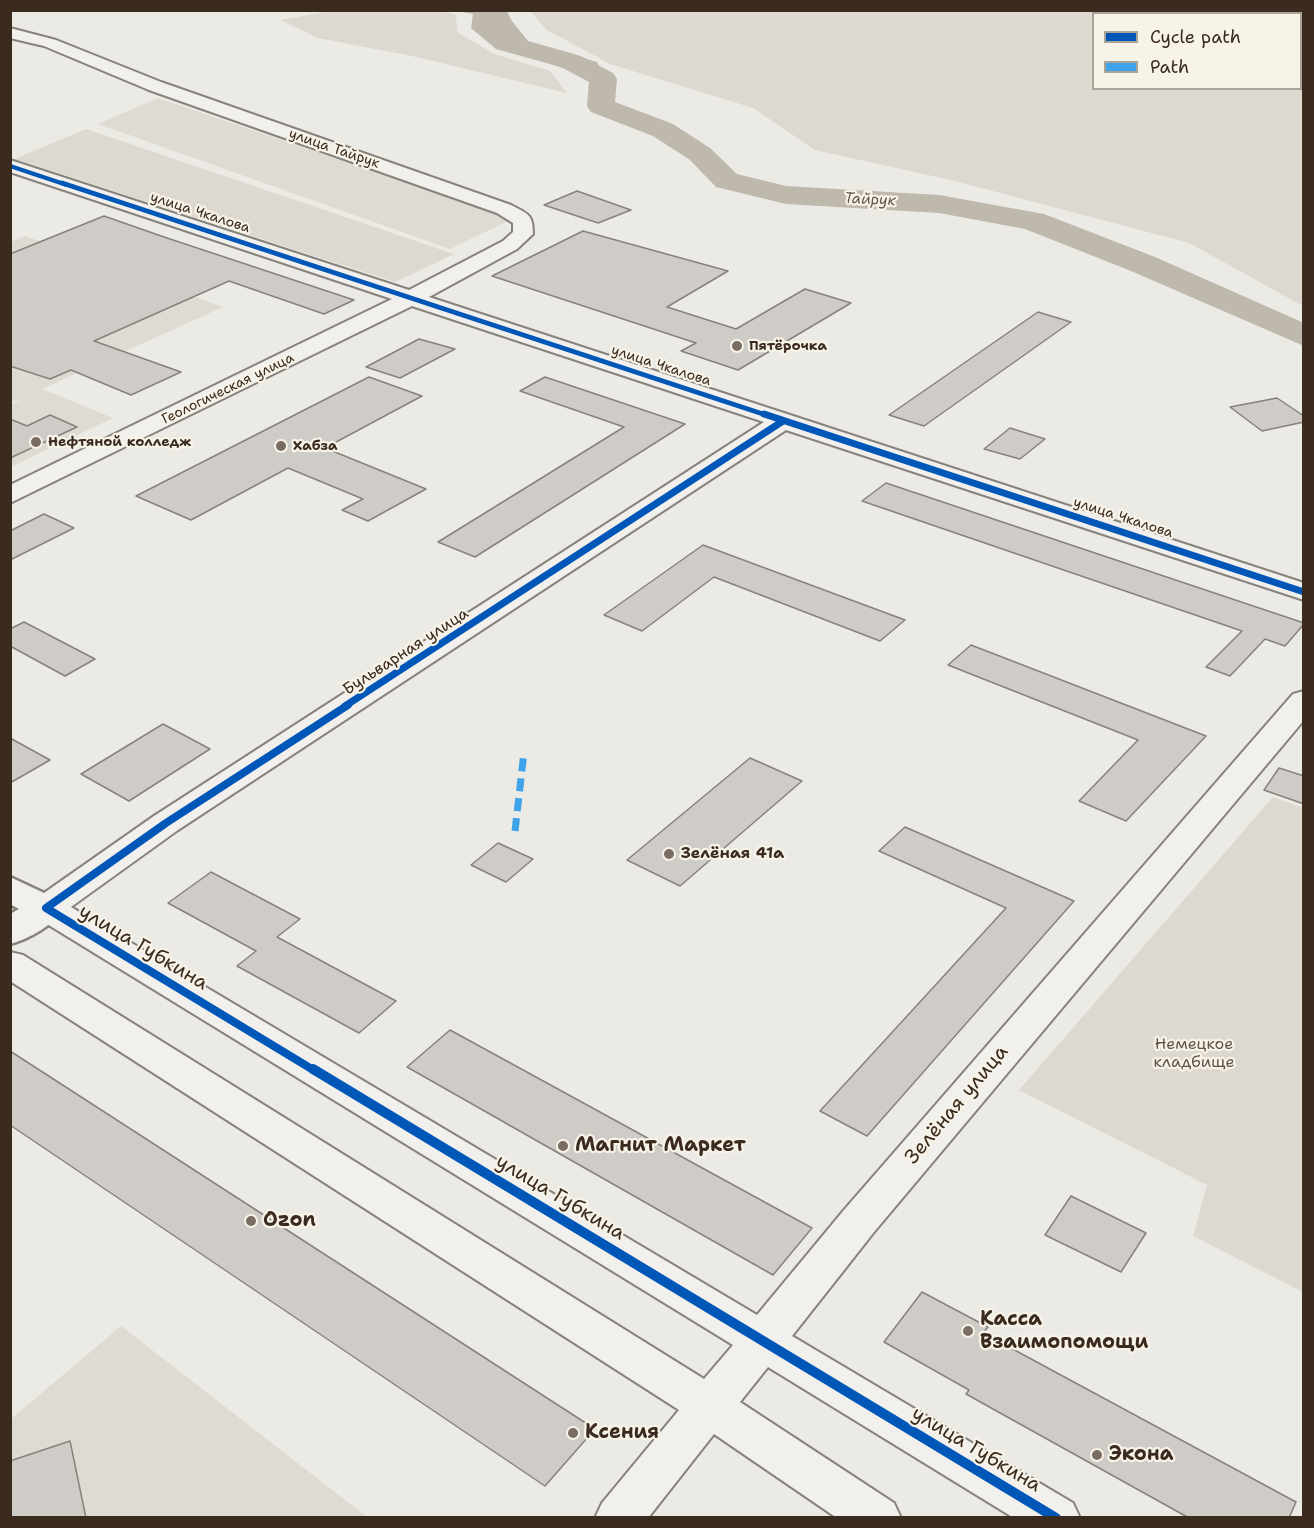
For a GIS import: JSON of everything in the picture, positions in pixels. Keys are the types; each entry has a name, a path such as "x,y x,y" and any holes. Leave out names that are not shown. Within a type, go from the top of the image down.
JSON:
{"main road":[{"name":"улица Губкина","path":"10,889 46,908"},
{"name":"Бульварная улица","path":"10,932 46,908"}],"street":[{"name":"улица Тайрук","path":"10,33 50,43 155,86 493,205 523,220 523,234 510,245 413,297"},
{"name":"улица Чкалова","path":"10,166 1304,592"},
{"name":"Геологическая улица","path":"10,495 413,297"},
{"name":"Бульварная улица","path":"46,908 166,824 783,421"},
{"name":"Зелёная улица","path":"619,1518 761,1339 1124,908 1304,700"},
{"name":"улица Губкина","path":"46,908 1056,1518"},
{"path":"10,964 708,1405 877,1518"}],"shaded area":[{"path":"456,11 507,11 512,22 529,43 597,62 604,79 496,49 471,28 473,14"},
{"path":"158,98 502,215 508,221 450,249 98,124"},
{"path":"25,236 223,307 42,389 113,418 11,467 11,405 23,398 11,403 11,242"},
{"path":"121,1326 367,1517 11,1518 11,1419"}],"green space":[{"path":"438,10 456,15 457,32 494,54 550,71 567,93 412,56 318,38 280,20 331,11"},
{"path":"530,11 1303,11 1303,306 1189,243 955,181 815,150 753,108 610,64 547,30"},
{"path":"86,129 454,254 395,282 15,159"},
{"name":"Немецкое кладбище","path":"1273,797 1303,808 1303,1292 1193,1236 1207,1185 1019,1090"}],"building":[{"path":"577,191 631,210 598,223 544,205"},
{"path":"104,216 354,300 324,314 229,281 94,341 181,372 131,395 71,370 50,379 10,366 10,254"},
{"path":"583,231 728,271 667,307 736,329 805,289 851,303 738,370 681,351 696,343 492,276"},
{"path":"1038,312 1071,322 924,426 889,415"},
{"path":"419,339 455,349 400,378 366,367"},
{"name":"Хабза","path":"369,377 422,396 325,448 426,489 368,521 342,510 363,499 288,468 191,520 136,496"},
{"path":"545,377 685,424 475,557 438,542 624,427 520,391"},
{"path":"1277,398 1304,416 1304,422 1262,431 1230,407"},
{"path":"50,415 77,427 10,458 10,419 27,426"},
{"path":"1010,428 1045,439 1020,459 984,449"},
{"path":"886,483 1304,624 1285,646 1265,639 1230,676 1206,667 1242,631 862,501"},
{"path":"44,514 74,528 10,560 10,531"},
{"path":"703,545 905,620 880,641 714,577 642,631 604,615"},
{"path":"24,622 95,659 65,676 10,646 10,629"},
{"path":"971,645 1206,736 1126,821 1079,801 1138,740 948,665"},
{"path":"163,724 210,749 129,801 81,774"},
{"path":"10,738 50,760 10,783"},
{"path":"750,758 802,781 680,886 627,860"},
{"path":"1279,768 1304,776 1304,804 1264,790"},
{"path":"905,827 1074,901 867,1136 820,1111 1006,908 879,851"},
{"path":"498,843 533,859 506,882 471,865"},
{"path":"211,872 300,919 277,937 396,1001 359,1033 237,966 256,951 168,903"},
{"path":"450,1030 812,1228 773,1275 407,1067"},
{"path":"10,1051 595,1429 545,1486 10,1125"},
{"path":"1071,1196 1146,1233 1121,1272 1045,1235"},
{"path":"922,1292 988,1327 983,1333 1296,1502 1289,1518 1189,1518 966,1394 969,1390 884,1342"},
{"path":"70,1441 86,1518 10,1518 10,1461"}],"waterway":[{"name":"Тайрук","path":"490,10 519,46 572,62 604,79 601,86 601,106 663,130 700,154 727,181 786,195 939,204 1033,221 1143,264 1304,336"}],"marked path":[{"path":"515,831 524,752"}],"cycle path":[{"path":"10,166 1304,592"},
{"path":"783,421 166,823 46,908 1056,1518"}],"place":[{"name":"Пятёрочка","path":"737,346"},
{"name":"Нефтяной колледж","path":"36,442"},
{"name":"Хабза","path":"281,446"},
{"name":"Зелёная 41а","path":"669,854"},
{"name":"Магнит Маркет","path":"563,1146"},
{"name":"Ozon","path":"251,1221"},
{"name":"Касса Взаимопомощи","path":"968,1331"},
{"name":"Ксения","path":"573,1433"},
{"name":"Экона","path":"1097,1455"}]}
